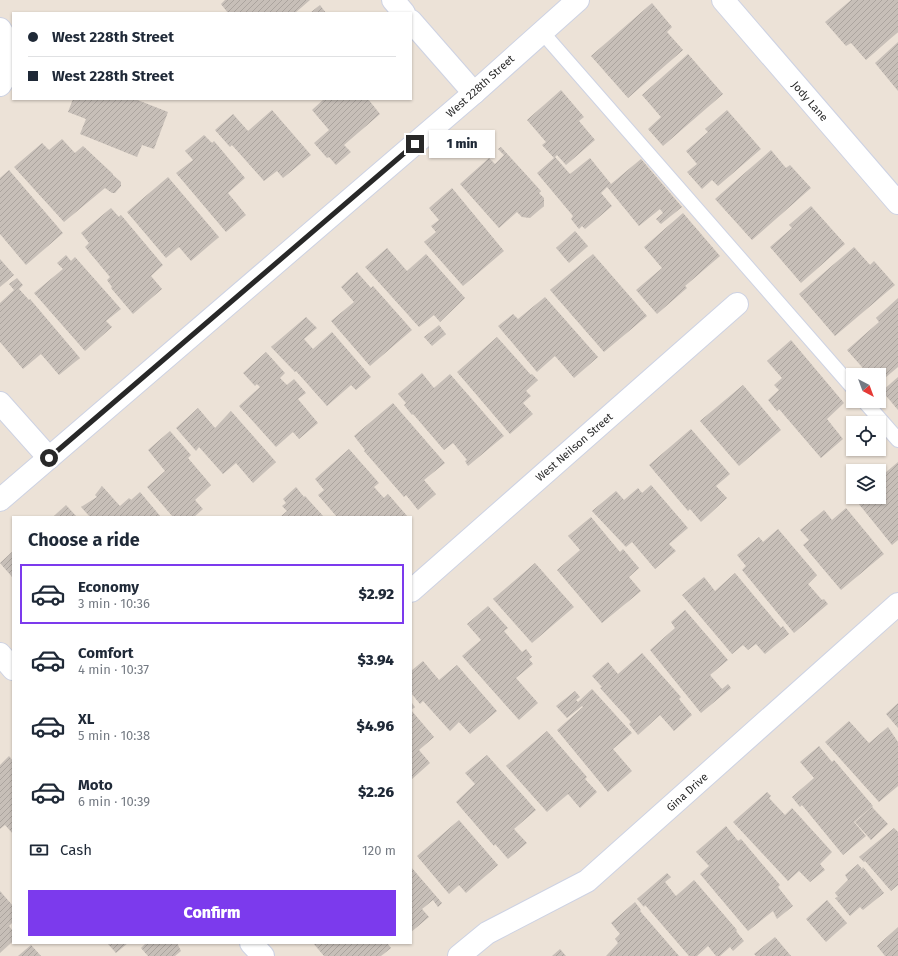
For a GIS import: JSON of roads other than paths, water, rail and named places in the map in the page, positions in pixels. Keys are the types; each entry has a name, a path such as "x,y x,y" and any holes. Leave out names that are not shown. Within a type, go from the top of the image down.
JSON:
{"street":[{"path":"393,0 403,12"},
{"name":"West 228th Street","path":"0,500 474,93 578,0"},
{"name":"Jody Lane","path":"723,0 898,202"},
{"path":"412,22 474,93"},
{"path":"0,29 9,52 9,64 5,78 0,84"},
{"name":"West Neilson Street","path":"412,590 738,304"},
{"path":"0,403 49,458"},
{"name":"Gina Drive","path":"459,956 487,933 587,881 898,604"},
{"path":"0,654 12,668"},
{"path":"252,944 263,956"}],"lane":[{"path":"542,32 846,380"},
{"path":"870,408 898,440"}]}
